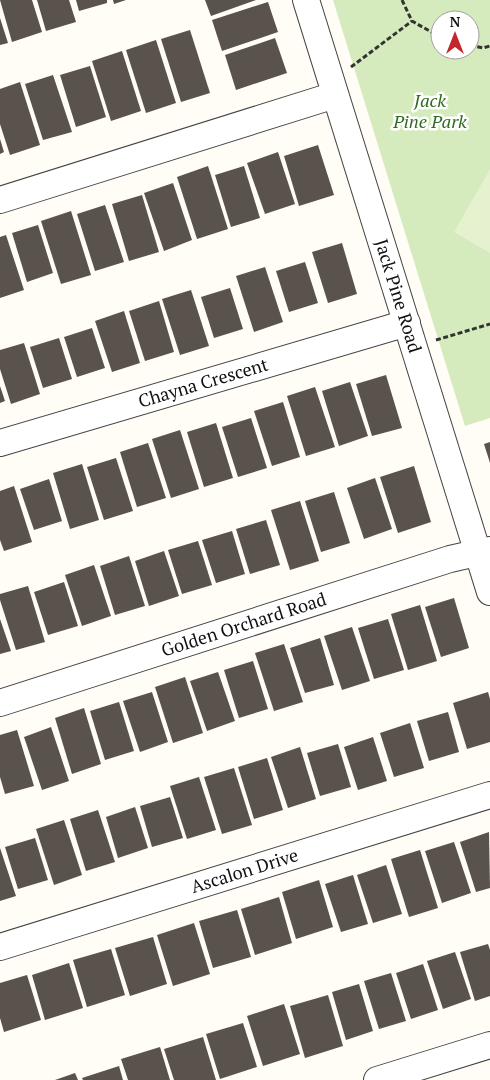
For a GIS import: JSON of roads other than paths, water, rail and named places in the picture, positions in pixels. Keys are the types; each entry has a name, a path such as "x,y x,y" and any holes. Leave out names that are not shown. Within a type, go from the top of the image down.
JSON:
{"street":[{"name":"Jack Pine Road","path":"306,0 407,324 484,552 490,592"},
{"path":"0,200 335,96"},
{"name":"Chayna Crescent","path":"0,443 407,324"},
{"name":"Golden Orchard Road","path":"0,703 450,559 484,552"},
{"name":"Ascalon Drive","path":"0,947 490,794"},
{"path":"377,1080 490,1045"}],"park label":[{"name":"Jack Pine Park","path":"430,111"}]}
